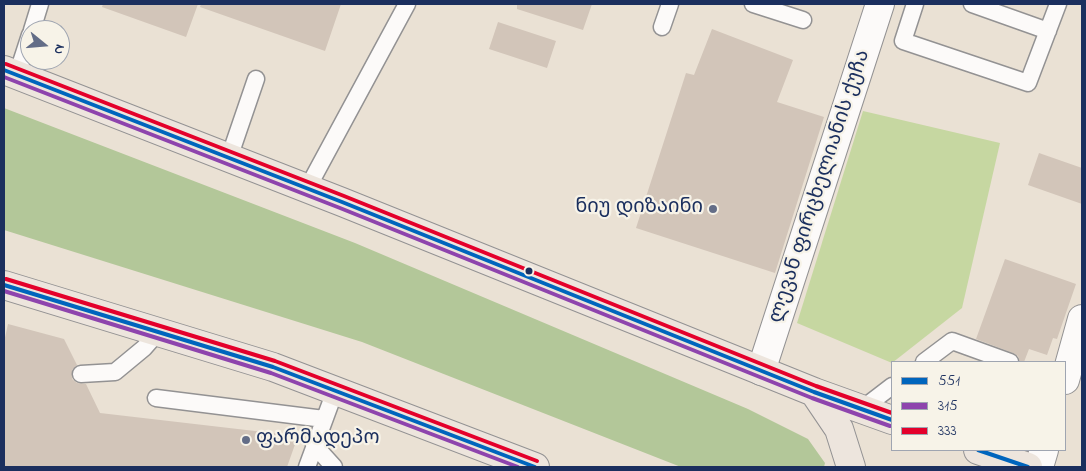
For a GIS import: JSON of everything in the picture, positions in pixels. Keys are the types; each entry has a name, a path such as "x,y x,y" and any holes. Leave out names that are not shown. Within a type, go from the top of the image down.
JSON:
{"highway":[{"path":"10,73 229,158 814,392 891,420"},
{"path":"4,285 273,367 535,467"},
{"path":"814,392 839,429 851,467"},
{"path":"981,451 1028,467"}],"street":[{"name":"ლევან ფირცხელიანის ქუჩა","path":"761,371 880,4"},
{"path":"1066,376 1082,319"},
{"path":"1038,467 1044,451"}],"lane":[{"path":"35,20 40,4"},
{"path":"307,189 407,4"},
{"path":"662,27 670,4"},
{"path":"753,4 803,20"},
{"path":"915,4 903,41 1028,83 1058,4"},
{"path":"972,4 1048,31"},
{"path":"10,73 20,54"},
{"path":"229,158 256,79"},
{"path":"81,374 115,372 144,348 158,332"},
{"path":"925,361 952,341 1007,361"},
{"path":"862,409 891,387"},
{"path":"307,467 335,392"},
{"path":"156,398 324,419"},
{"path":"314,445 334,467"}],"green space":[{"path":"4,108 355,243 748,409 808,439 825,463 824,467 681,467 362,342 4,230"},
{"path":"863,111 1000,143 962,308 891,363 797,323"}],"building":[{"path":"103,4 198,4 186,37 102,7"},
{"path":"201,4 341,4 325,51 200,7"},
{"path":"517,4 592,4 583,30 517,9"},
{"path":"498,22 556,41 547,68 489,49"},
{"path":"712,29 793,60 777,102 824,117 775,273 636,228 686,73 694,75"},
{"path":"1039,153 1082,168 1082,204 1028,185"},
{"path":"1005,259 1076,284 1057,339 1053,338 1047,355 1029,349 1024,361 1020,361 1018,356 1013,353 976,339"},
{"path":"8,324 64,339 77,365 72,370 72,379 77,383 86,384 100,413 298,436 287,467 4,467 4,342"}],"transit line":[{"name":"333","path":"6,64 344,196 816,386 891,413"},
{"name":"551","path":"4,70 342,202 814,392 891,420"},
{"name":"315","path":"4,77 340,208 812,398 890,426"},
{"name":"333","path":"6,279 275,361 537,461"},
{"name":"551","path":"4,285 273,367 535,467"},
{"name":"315","path":"4,291 271,373 518,467"},
{"name":"551","path":"981,451 1028,467"}],"place":[{"name":"ნიუ დიზაინი","path":"713,209"},
{"name":"ფარმადეპო","path":"246,440"}]}
